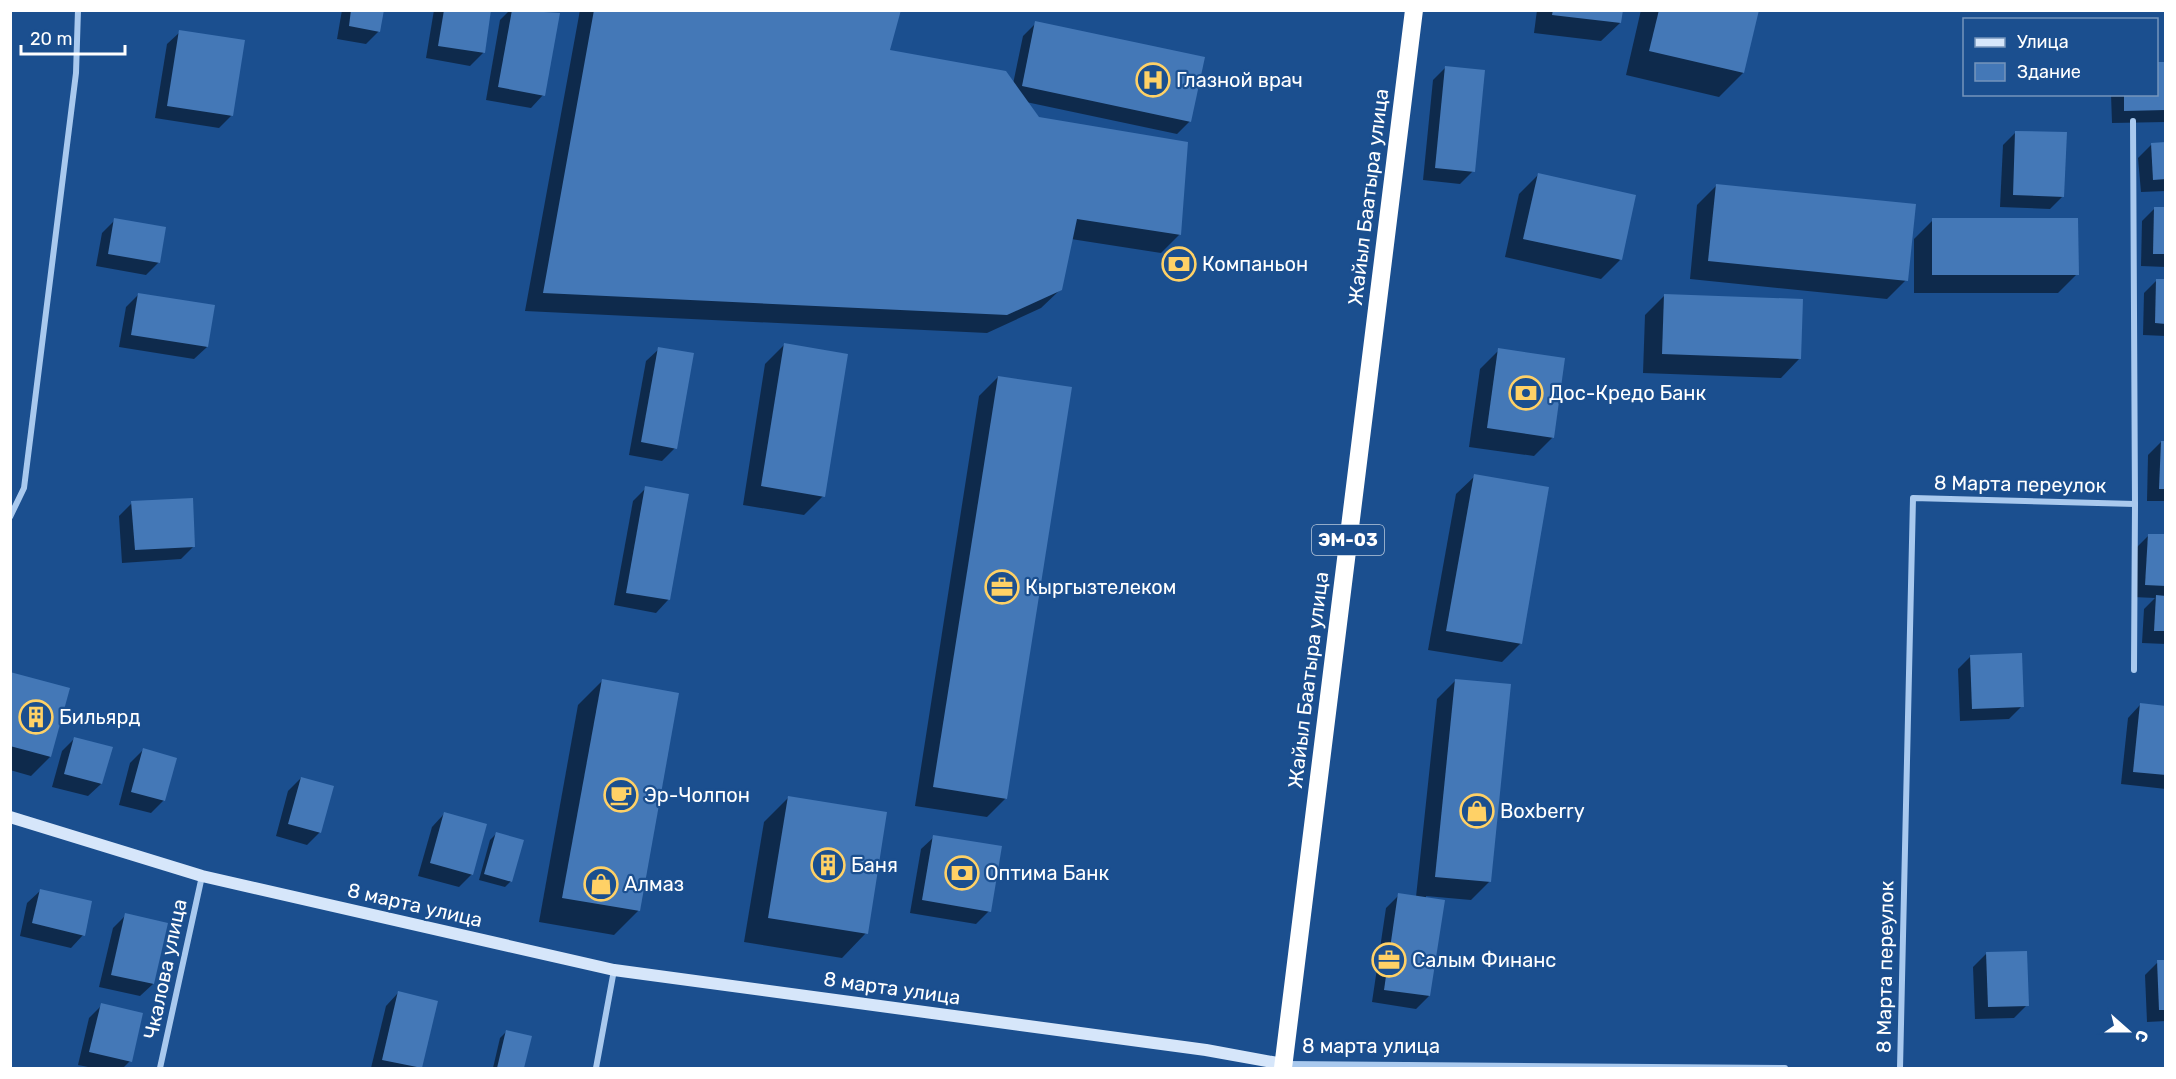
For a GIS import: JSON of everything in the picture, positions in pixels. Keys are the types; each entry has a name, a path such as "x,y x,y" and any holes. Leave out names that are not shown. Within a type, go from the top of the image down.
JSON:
{"highway":[{"name":"Жайыл Баатыра улица","path":"1283,1066 1414,10"}],"street":[{"path":"10,517 24,488 76,74 78,10"},
{"name":"8 Марта переулок","path":"1900,1068 1913,498 2135,504 2133,122"},
{"path":"2134,669 2135,504"},
{"name":"8 марта улица","path":"10,817 202,876 614,970 1206,1050 1283,1066 1785,1068"},
{"name":"Чкалова улица","path":"160,1068 202,876"},
{"path":"596,1068 614,970"}],"building":[{"path":"351,10 384,10 380,32 349,26"},
{"path":"444,10 491,10 485,53 438,46"},
{"path":"512,10 560,13 545,96 498,87"},
{"path":"594,10 901,10 890,50 1006,71 1039,117 1188,142 1181,235 1077,219 1062,290 1007,315 543,293"},
{"path":"1553,10 1623,10 1621,23 1552,15"},
{"path":"1659,10 1759,10 1744,73 1649,51"},
{"path":"1035,21 1205,57 1191,122 1022,86"},
{"path":"179,30 245,40 233,116 167,106"},
{"path":"2158,62 2166,62 2166,110 2124,111 2124,96 2158,96"},
{"path":"1445,66 1485,70 1475,172 1435,168"},
{"path":"2015,131 2067,132 2064,197 2013,195"},
{"path":"2166,142 2166,179 2153,180 2151,143"},
{"path":"1538,173 1636,195 1622,260 1523,239"},
{"path":"1716,184 1916,204 1908,281 1708,261"},
{"path":"2154,207 2166,207 2166,254 2153,254"},
{"path":"114,218 166,227 160,263 108,254"},
{"path":"1932,218 2078,218 2079,275 1932,275"},
{"path":"2156,279 2166,279 2166,324 2155,323"},
{"path":"138,293 215,305 208,347 131,335"},
{"path":"1664,294 1803,299 1801,359 1662,354"},
{"path":"784,343 848,354 825,497 761,486"},
{"path":"658,347 694,353 677,449 641,442"},
{"name":"Дос-Кредо Банк","path":"1498,348 1565,358 1554,438 1487,428"},
{"name":"Кыргызтелеком","path":"998,376 1072,387 1007,799 933,787"},
{"path":"2161,441 2166,441 2166,489 2159,489"},
{"path":"1474,474 1549,487 1522,644 1446,631"},
{"path":"645,486 689,494 670,600 626,593"},
{"path":"193,498 195,547 135,550 131,501"},
{"path":"2148,534 2166,534 2166,586 2145,585"},
{"path":"2156,595 2166,596 2166,631 2154,631"},
{"path":"2022,653 2024,707 1972,709 1970,655"},
{"name":"Бильярд","path":"10,672 70,688 51,757 10,746"},
{"name":"Эр-Чолпон","path":"602,679 679,693 640,911 562,898"},
{"path":"1455,679 1511,684 1491,882 1435,877"},
{"path":"2140,703 2166,706 2166,775 2133,772"},
{"path":"74,737 113,747 102,784 64,774"},
{"path":"143,748 177,758 165,801 131,792"},
{"path":"301,777 334,786 321,833 288,824"},
{"name":"Баня","path":"788,796 887,812 868,934 768,918"},
{"path":"444,812 487,824 473,875 430,863"},
{"path":"496,832 524,840 512,882 484,874"},
{"name":"Оптима Банк","path":"933,835 1002,846 991,912 922,900"},
{"path":"40,889 92,901 85,936 32,923"},
{"path":"1398,893 1445,900 1430,996 1384,990"},
{"path":"125,913 168,923 154,984 111,975"},
{"path":"2027,951 2029,1006 1988,1007 1986,952"},
{"path":"2157,960 2166,960 2166,1010 2159,1010"},
{"path":"398,991 438,1001 422,1068 382,1060"},
{"path":"101,1003 143,1013 132,1062 89,1052"},
{"path":"506,1030 532,1036 524,1068 497,1068"}],"place":[{"name":"Глазной врач","path":"1153,80"},
{"name":"Компаньон","path":"1179,264"},
{"name":"Дос-Кредо Банк","path":"1526,393"},
{"name":"Кыргызтелеком","path":"1002,587"},
{"name":"Бильярд","path":"36,717"},
{"name":"Эр-Чолпон","path":"621,795"},
{"name":"Boxberry","path":"1477,811"},
{"name":"Баня","path":"828,865"},
{"name":"Оптима Банк","path":"962,873"},
{"name":"Алмаз","path":"601,884"},
{"name":"Салым Финанс","path":"1389,960"}]}
